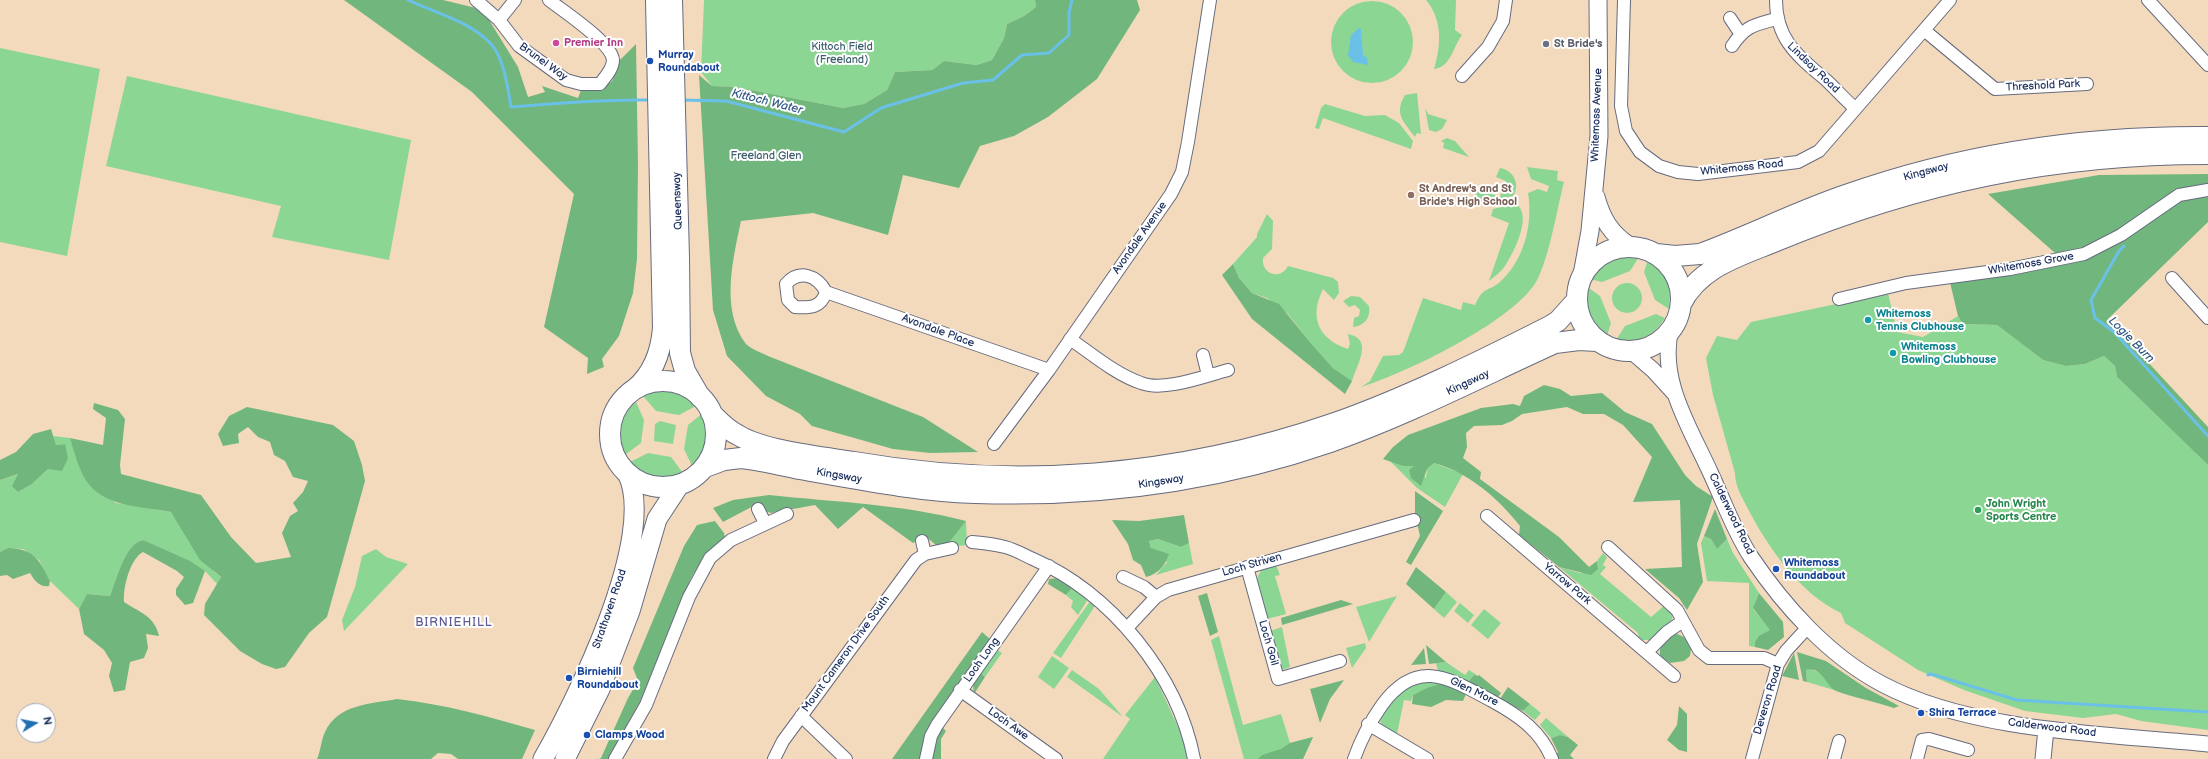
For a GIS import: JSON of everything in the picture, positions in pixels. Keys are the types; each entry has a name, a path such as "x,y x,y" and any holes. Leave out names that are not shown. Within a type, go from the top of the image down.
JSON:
{"highway":[{"name":"Queensway","path":"656,0 666,57"},
{"name":"Queensway","path":"672,0 666,57 668,130 680,353 685,371 706,405"},
{"name":"Queensway","path":"635,389 647,378 652,370 659,351 664,328 668,130"},
{"name":"Kingsway","path":"1656,254 1675,256 1700,254 1846,195 1907,176 1988,157 2088,142 2167,137 2208,137"},
{"name":"Kingsway","path":"1681,304 1692,284 1702,276 1724,263 1826,221 1920,191 1994,173 2069,162 2128,156 2208,154"},
{"path":"1630,246 1640,247 1656,254 1665,261 1675,276 1681,292 1681,304 1671,329 1653,345 1630,351 1613,349 1597,341 1582,323 1576,301 1577,288 1588,265 1602,254 1618,247 1630,246"},
{"name":"Kingsway","path":"706,405 726,428 738,436 762,445 908,471 1000,477 1072,476 1131,471 1175,465 1249,449 1304,433 1362,413 1550,326 1558,321 1576,301"},
{"name":"Kingsway","path":"705,467 724,460 741,458 898,486 974,493 1099,490 1178,480 1262,462 1329,442 1389,420 1555,343 1579,340 1597,341"},
{"path":"669,382 686,387 706,405 715,426 716,440 712,454 705,467 694,477 680,484 657,487 636,480 627,473 616,458 613,450 611,426 620,404 635,389 652,383 669,382"}],"main road":[{"name":"Whitemoss Avenue","path":"1582,275 1590,231 1598,136 1598,0"},
{"name":"Whitemoss Avenue","path":"1594,181 1599,207 1608,226 1620,239 1630,246"},
{"name":"Strathaven Road","path":"543,759 561,726 592,661 623,571 630,543 634,514 633,486 627,473"},
{"name":"Strathaven Road","path":"565,759 600,689 630,611 656,519 680,484"}],"street":[{"name":"Brunel Way","path":"476,0 499,20 519,46 566,80 581,84 600,84 610,70 613,59 606,45 549,0"},
{"path":"499,20 515,0"},
{"name":"Avondale Avenue","path":"994,444 1049,370 1171,194 1182,172 1210,0"},
{"path":"1462,76 1488,47 1503,21 1506,0"},
{"name":"Whitemoss Road","path":"1624,0 1621,106 1626,131 1640,152 1659,166 1678,172 1698,174 1798,162 1819,150 1950,0"},
{"name":"Lindsay Road","path":"1776,0 1776,20 1785,41 1796,54 1855,108"},
{"path":"2148,0 2208,65"},
{"path":"1730,18 1740,33"},
{"path":"1732,46 1740,33 1753,25 1776,20"},
{"name":"Threshold Park","path":"1924,30 1995,89 2087,84"},
{"name":"Whitemoss Grove","path":"1839,299 1906,283 2010,269 2084,254 2121,235 2179,195 2208,190"},
{"path":"2172,278 2208,318"},
{"name":"Avondale Place","path":"826,292 1049,370"},
{"name":"Calderwood Road","path":"1671,329 1668,352 1674,394"},
{"path":"1070,339 1125,376 1142,384 1167,385 1228,370"},
{"name":"Calderwood Road","path":"1630,351 1653,370 1674,394 1744,544 1774,588 1808,627 1857,668 1900,692 1922,701 1977,716 2046,728 2208,744"},
{"path":"1203,356 1208,375"},
{"path":"758,509 765,523"},
{"path":"615,759 646,705 689,597 710,558 731,540 787,514"},
{"name":"Yarrow Park","path":"1487,516 1674,676"},
{"name":"Loch Striven","path":"1127,628 1156,598 1168,590 1247,567 1390,521 1414,520"},
{"path":"922,541 925,554 952,548"},
{"path":"972,542 1006,547 1049,566 1073,580 1127,628 1150,657 1168,689 1187,729 1194,759"},
{"path":"1608,547 1677,610 1699,650 1709,658 1764,658 1778,664"},
{"name":"Mount Cameron Drive South","path":"774,759 783,741 801,716 916,560 925,554"},
{"name":"Loch Long","path":"926,759 931,736 960,690 1049,566"},
{"name":"Loch Goil","path":"1247,567 1278,679 1340,661"},
{"path":"1123,577 1144,587 1156,598"},
{"path":"1647,652 1667,632 1683,621"},
{"name":"Deveron Road","path":"1752,759 1778,664 1786,651 1808,627"},
{"name":"Glen More","path":"1354,759 1368,724 1390,694 1403,682 1417,676 1436,676 1452,680 1509,710 1533,728 1549,751 1552,759"},
{"name":"Loch Awe","path":"960,690 1056,759"},
{"path":"801,716 846,759"},
{"path":"1368,724 1427,759"},
{"path":"2044,759 2046,728"},
{"path":"1917,759 1922,740 1929,739 1968,750"},
{"path":"1834,759 1839,741"}],"green space":[{"path":"344,0 443,0 476,8 486,15 518,67 528,97 545,92 542,86 578,98 581,90 600,90 612,81 619,61 636,44 638,164 637,259 633,293 619,336 602,359 604,367 587,374 588,358 544,327 574,194 472,92"},
{"name":"Kittoch Field (Freeland)","path":"704,0 1035,0 1036,7 1024,16 1007,24 1004,38 992,60 977,65 944,61 932,70 895,72 887,90 864,104 843,108 736,87 712,86 701,72"},
{"name":"Freeland Glen","path":"1035,0 1137,0 1140,10 1097,79 1048,117 1014,136 980,146 959,188 903,175 888,235 813,213 741,221 732,268 731,300 733,316 738,331 748,346 768,356 923,417 978,452 930,453 893,449 812,426 800,414 766,396 727,356 713,310 699,75 712,86 736,87 843,108 864,104 887,90 895,72 932,70 944,61 977,65 992,60 1004,38 1007,24 1024,16 1036,7"},
{"path":"1426,0 1456,0 1455,30 1462,35 1448,61 1444,65 1434,69 1438,51 1439,33 1432,8"},
{"path":"1372,1 1388,4 1401,13 1410,26 1413,42 1410,58 1401,71 1388,80 1372,83 1356,80 1343,71 1334,58 1331,42 1334,26 1343,13 1356,4"},
{"path":"0,48 100,69 67,256 0,242"},
{"path":"127,76 411,140 389,260 272,237 281,206 106,166"},
{"path":"1417,93 1421,134 1417,133 1415,137 1401,117 1400,107 1405,95"},
{"path":"1325,104 1365,116 1385,115 1399,123 1413,141 1411,149 1323,118 1319,129 1315,128 1321,108"},
{"path":"1425,108 1428,114 1447,120 1442,129 1436,132 1429,130"},
{"path":"1447,138 1455,141 1469,157 1443,148 1444,143 1441,141"},
{"path":"1527,167 1558,171 1557,180 1564,182 1549,247 1541,272 1536,282 1523,297 1505,313 1482,329 1430,358 1361,387 1370,381 1383,356 1399,355 1403,352 1423,298 1461,310 1463,302 1475,305 1478,298 1484,291 1498,283 1511,270 1526,239 1529,216 1528,193 1538,189 1547,192 1549,186 1531,179"},
{"path":"1500,168 1509,172 1516,182 1513,196 1479,202 1474,201 1478,189 1500,197 1506,181 1496,177"},
{"path":"2208,174 2208,222 2108,319 2208,427 2208,465 2117,377 2115,366 2104,356 2085,364 2066,366 2043,360 1997,325 1963,324 1958,316 1948,274 2055,253 1988,194 2099,175"},
{"path":"1516,204 1521,209 1523,216 1517,243 1505,266 1489,281 1509,223 1491,216 1493,209"},
{"path":"1267,214 1273,221 1272,249 1263,258 1263,264 1268,272 1272,274 1280,273 1285,271 1288,266 1333,278 1338,282 1339,293 1334,300 1323,289 1319,299 1317,318 1323,333 1338,345 1348,349 1350,344 1348,334 1356,337 1360,341 1362,353 1352,381 1333,368 1288,314 1267,298 1252,293 1239,278 1233,264 1257,237"},
{"path":"1621,256 1639,257 1630,271 1602,282 1590,279 1603,263"},
{"path":"1648,259 1660,269 1667,281 1670,294 1669,309 1655,300 1644,272"},
{"path":"1233,264 1239,278 1252,293 1279,304 1333,368 1352,381 1345,394 1252,319 1222,275"},
{"path":"1627,283 1633,284 1641,292 1641,304 1633,312 1627,313 1621,312 1613,304 1612,298 1613,292 1621,284"},
{"path":"1586,286 1600,296 1611,323 1607,336 1595,326 1588,315 1585,301"},
{"name":"John Wright Sports Centre","path":"1888,293 1897,332 1923,337 1958,316 1963,324 1997,325 2043,360 2066,366 2085,364 2104,356 2115,366 2117,377 2208,465 2208,730 2141,721 2116,714 2083,718 2025,711 1964,690 1918,670 1845,623 1841,613 1826,605 1812,594 1786,568 1775,553 1755,522 1737,486 1735,473 1713,395 1706,358 1717,336 1737,340 1751,322"},
{"path":"1351,296 1360,297 1369,306 1369,314 1366,321 1353,327 1354,318 1359,316 1360,310 1355,305 1349,307 1343,301"},
{"path":"1656,314 1665,318 1650,334 1638,339 1624,341 1616,340 1625,326"},
{"path":"1544,385 1560,389 1571,396 1602,393 1625,412 1652,424 1685,475 1696,486 1713,497 1697,544 1703,582 1687,610 1679,598 1645,569 1682,567 1680,500 1633,502 1652,457 1623,425 1604,414 1583,414 1567,407 1522,414 1512,421 1502,425 1474,426 1466,433 1467,447 1463,458 1481,472 1480,479 1559,537 1589,567 1597,561 1598,569 1591,575 1559,567 1519,535 1520,526 1493,497 1471,480 1459,473 1434,463 1427,469 1421,486 1411,478 1409,470 1414,466 1403,466 1383,459 1393,447 1408,435 1481,408 1513,404 1520,406 1524,396"},
{"path":"661,390 679,393 696,406 679,415 656,411 643,396"},
{"path":"636,402 644,420 641,443 625,455 622,448 620,433 621,426 626,413"},
{"path":"94,403 118,410 125,419 120,465 121,474 201,495 231,537 256,563 291,557 282,533 290,516 298,511 293,503 303,492 308,481 293,477 285,461 274,455 270,442 258,437 248,427 238,434 239,443 223,446 218,434 229,416 247,407 333,425 354,441 362,465 365,481 327,617 309,633 285,667 276,669 262,664 240,651 204,615 205,604 221,577 200,560 171,512 135,507 112,501 102,496 85,479 78,464 70,438 103,445 106,418 93,409"},
{"path":"703,413 706,420 708,435 706,449 698,461 692,466 684,449 688,425"},
{"path":"660,421 676,425 673,444 654,441 655,424"},
{"path":"51,429 56,445 65,444 68,458 62,471 48,469 32,484 18,492 12,486 18,474 0,480 0,460 16,452 33,434"},
{"path":"53,436 70,438 85,479 116,503 171,512 214,572 221,577 217,584 205,571 143,540 131,548 126,555 118,572 110,596 87,594 79,609 50,581 39,560 23,549 8,548 0,552 0,480 19,474 18,492 32,484 48,469 65,444 56,445"},
{"path":"648,453 671,457 683,473 676,476 662,478 655,477 642,472 630,462"},
{"path":"1389,460 1403,466 1415,466 1426,478 1427,469 1434,463 1463,474 1445,507 1417,488"},
{"path":"1415,491 1443,511 1411,565 1406,562 1420,536 1415,514"},
{"path":"769,495 893,507 942,515 966,521 948,544 936,545 925,536 913,543 863,507 838,529 815,505 771,513 765,511 759,503 723,522 713,508 733,500"},
{"path":"1715,509 1727,539 1717,549 1711,539 1704,536"},
{"path":"1184,515 1189,543 1181,547 1158,539 1149,541 1151,548 1169,554 1160,569 1154,574 1146,577 1141,565 1133,560 1128,544 1112,520 1139,521"},
{"path":"715,521 724,533 725,538 705,554 690,580 647,689 608,759 599,759 601,758 628,698 638,681 633,668 684,546 697,525"},
{"path":"966,521 967,545 950,547 948,544"},
{"path":"1704,536 1711,539 1717,549 1727,539 1733,553 1759,593 1753,609 1771,630 1755,642 1755,647 1749,646 1749,583 1707,581 1701,543"},
{"path":"1158,539 1181,547 1189,543 1193,564 1156,575 1167,562 1151,548 1149,541"},
{"path":"143,540 190,561 205,571 193,603 185,605 176,595 176,589 184,577 177,571 143,552 134,561 126,581 124,602 146,615 154,624 159,636 146,634 148,648 144,658 130,662 125,690 114,692 109,676 112,663 104,650 84,634 79,609 87,594 110,596 118,572 126,555 131,548"},
{"path":"8,548 24,550 35,557 39,561 50,581 49,586 40,585 35,581 30,573 13,579 7,575 0,576 0,552"},
{"path":"376,549 386,557 408,564 344,631 342,620 355,587 362,556"},
{"path":"1603,553 1607,557 1603,565 1606,567 1600,574 1651,617 1665,605 1673,614 1672,620 1650,640 1639,640 1638,633 1559,567 1580,573 1598,569 1597,561"},
{"path":"1276,565 1280,575 1275,576 1286,614 1267,619 1257,582 1258,576 1262,569"},
{"path":"1416,567 1446,592 1434,609 1406,584"},
{"path":"1058,578 1073,587 1066,595 1048,584 1049,579"},
{"path":"1073,587 1088,599 1078,615 1071,607 1073,601 1066,595"},
{"path":"1446,592 1457,602 1444,618 1434,609"},
{"path":"1207,593 1218,632 1210,636 1198,596"},
{"path":"1759,593 1783,622 1784,637 1768,650 1755,647 1755,642 1759,636 1770,630 1753,608"},
{"path":"1397,596 1369,642 1356,607"},
{"path":"1091,600 1095,605 1093,609 1061,658 1053,653"},
{"path":"1341,600 1353,604 1282,625 1281,618"},
{"path":"1460,603 1474,615 1468,623 1454,611"},
{"path":"1484,609 1501,623 1488,639 1471,625"},
{"path":"1282,627 1290,667 1282,670 1270,631"},
{"path":"982,632 991,640 921,759 892,759"},
{"path":"1675,633 1686,638 1691,649 1690,656 1684,661 1670,663 1660,656 1660,652 1663,642"},
{"path":"1219,636 1243,725 1281,714 1290,743 1313,737 1303,759 1244,759 1211,640"},
{"path":"1365,643 1366,648 1352,668 1346,648"},
{"path":"1426,645 1446,662 1429,664"},
{"path":"1424,648 1426,664 1411,665"},
{"path":"996,649 1002,653 985,677 979,672"},
{"path":"1797,652 1826,661 1866,688 1899,706 1894,708 1838,692 1834,690 1816,671 1806,670 1807,682 1803,681"},
{"path":"1794,653 1799,680 1782,676"},
{"path":"1052,656 1069,668 1054,689 1038,677"},
{"path":"1446,662 1465,675 1469,670 1475,674 1466,684 1438,671 1436,663"},
{"path":"1809,669 1822,673 1834,690 1807,682 1806,670"},
{"path":"1072,670 1099,689 1123,717 1067,677"},
{"path":"979,672 985,677 974,694 973,685"},
{"path":"1475,674 1477,676 1479,675 1501,693 1498,697 1466,684"},
{"path":"1155,677 1184,740 1187,759 1103,759 1130,719 1125,715"},
{"path":"1344,680 1330,699 1320,723 1310,689"},
{"path":"1422,681 1443,683 1413,695 1411,701 1404,700 1397,734 1388,731 1381,724 1380,718 1401,690"},
{"path":"1443,683 1466,694 1463,701 1446,700 1431,707 1412,704 1413,695 1427,688"},
{"path":"1508,687 1530,704 1523,711 1500,699"},
{"path":"397,699 449,708 535,730 522,759 458,759 451,754 438,753 431,759 317,759 325,732 338,716 346,711 366,704"},
{"path":"1530,704 1541,713 1535,720 1523,711"},
{"path":"1679,706 1687,714 1687,752 1679,750 1667,740 1677,725"},
{"path":"1546,718 1568,737 1560,735 1551,738 1540,725"},
{"path":"941,726 946,731 941,739 941,759 929,759"},
{"path":"1560,735 1568,737 1578,745 1570,755 1574,759 1557,759 1556,755 1558,752 1551,738"},
{"path":"1313,737 1303,759 1258,759 1262,755 1281,749 1290,743"}],"water":[{"path":"1359,28 1361,29 1363,55 1367,58 1368,65 1353,62 1348,55 1351,35"}],"waterway":[{"name":"Kittoch Water","path":"408,0 463,23 483,36 491,44 502,65 511,107 599,101 651,100"},
{"name":"Kittoch Water","path":"682,100 726,101 844,132 881,108 963,83 993,80 1022,55 1049,53 1069,35 1069,13 1072,0"},
{"name":"Logie Burn","path":"2124,246 2119,251 2091,300 2095,318 2114,332 2208,436"},
{"path":"1928,675 1931,674 2017,700 2208,712"}],"place":[{"name":"Premier Inn","path":"556,43"},
{"name":"St Bride's","path":"1546,44"},
{"name":"Murray Roundabout","path":"650,61"},
{"name":"St Andrew's and St Bride's High School","path":"1411,195"},
{"name":"Whitemoss Tennis Clubhouse","path":"1868,320"},
{"name":"Whitemoss Bowling Clubhouse","path":"1893,353"},
{"name":"John Wright Sports Centre","path":"1978,510"},
{"name":"Whitemoss Roundabout","path":"1776,569"},
{"name":"Birniehill Roundabout","path":"569,678"},
{"name":"Shira Terrace","path":"1921,713"},
{"name":"Clamps Wood","path":"587,735"}],"district":[{"name":"BIRNIEHILL","path":"454,623"}]}
